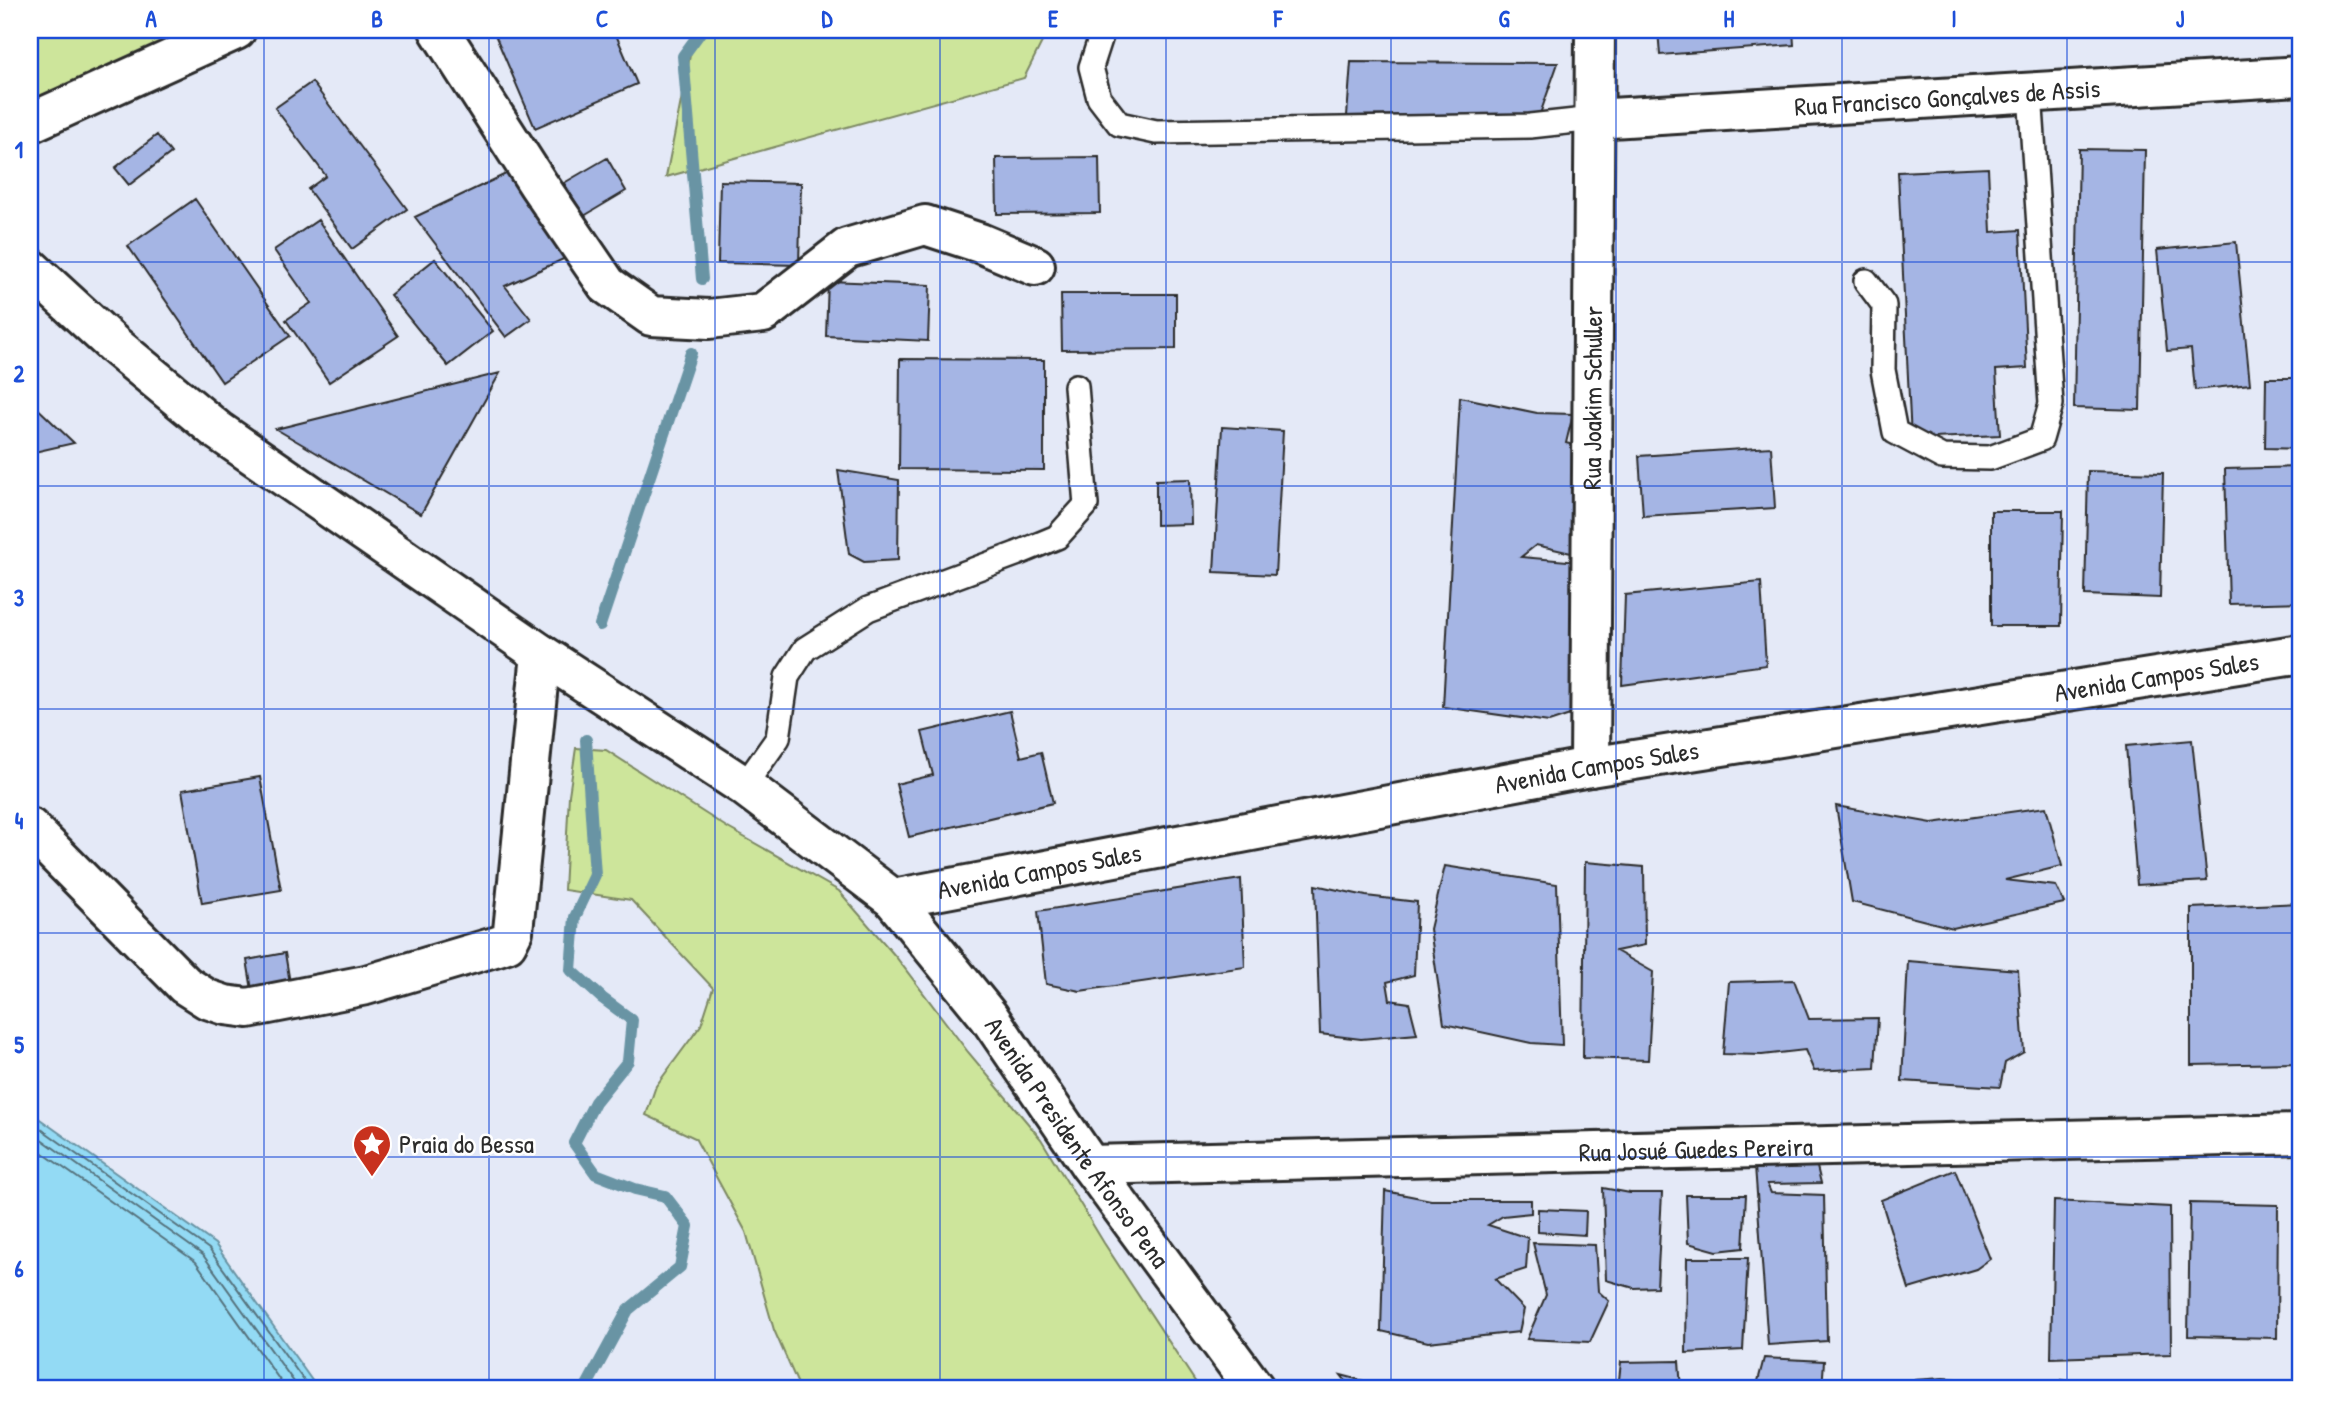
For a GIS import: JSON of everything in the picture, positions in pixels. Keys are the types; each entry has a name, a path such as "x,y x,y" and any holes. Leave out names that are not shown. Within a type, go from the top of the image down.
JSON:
{"street":[{"path":"30,123 236,30"},
{"path":"439,30 607,285 651,316 709,319 764,313 847,248 925,225 980,243 1035,266"},
{"name":"Rua Joakim Schuller","path":"1590,767 1595,30"},
{"name":"Rua Francisco Gonçalves de Assis","path":"1594,119 2301,76"},
{"name":"Avenida Presidente Afonso Pena","path":"30,268 114,345 217,430 541,654 744,786 894,899 989,1017 1090,1165 1255,1389"},
{"path":"30,828 185,985 207,999 225,1005 248,1008 366,985 498,946 506,943 513,931 541,654"},
{"name":"Avenida Campos Sales","path":"894,899 1590,767 2301,654"},
{"name":"Rua Josué Guedes Pereira","path":"1090,1165 2301,1134"}],"lane":[{"path":"1104,30 1091,67 1099,98 1119,124 1156,132 1530,126 1594,119"},
{"path":"1866,281 1884,305 1883,370 1895,432 1942,457 1990,458 2041,439 2051,404 2030,93"},
{"path":"744,786 778,738 788,677 805,649 868,609 1057,537 1086,505 1076,386"}],"green space":[{"path":"30,30 211,30 30,117"},
{"path":"695,30 1048,30 1024,78 666,177"},
{"path":"576,748 606,750 728,828 839,891 896,957 968,1052 1041,1139 1104,1243 1200,1389 800,1389 774,1330 746,1232 695,1138 646,1115 656,1086 701,1025 713,988 631,900 564,890 569,795"}],"water":[{"path":"30,1112 215,1244 318,1389 30,1389"}],"building":[{"path":"493,30 614,30 637,84 535,128"},
{"path":"1658,30 1793,30 1794,45 1660,55"},
{"path":"1351,62 1558,63 1540,114 1347,116"},
{"path":"312,82 407,209 352,249 308,189 326,176 275,108"},
{"path":"157,135 171,153 129,185 115,168"},
{"path":"2079,149 2145,150 2140,410 2074,408"},
{"path":"1099,157 1100,213 997,214 996,158"},
{"path":"607,158 626,191 584,216 564,183"},
{"path":"1988,168 1991,232 2020,230 2027,368 1996,370 2000,435 1911,439 1898,172"},
{"path":"508,173 583,250 505,286 531,319 506,337 415,217"},
{"path":"720,181 801,183 799,265 718,263"},
{"path":"195,199 290,336 222,382 128,246"},
{"path":"318,220 398,336 329,382 286,320 311,303 274,250"},
{"path":"2236,242 2250,384 2195,390 2191,349 2167,351 2157,250"},
{"path":"435,259 493,331 448,366 390,295"},
{"path":"828,281 930,285 928,341 826,336"},
{"path":"1061,294 1176,294 1176,349 1062,350"},
{"path":"900,359 1044,360 1044,470 899,469"},
{"path":"500,373 421,514 276,429"},
{"path":"2266,378 2301,378 2301,449 2265,448"},
{"path":"1460,397 1537,413 1573,414 1566,443 1577,446 1571,553 1536,545 1521,557 1591,563 1573,582 1570,715 1549,722 1443,707"},
{"path":"30,401 74,443 30,453"},
{"path":"1222,427 1283,431 1275,575 1214,572"},
{"path":"1771,447 1775,508 1643,516 1639,456"},
{"path":"2301,467 2301,602 2229,604 2225,469"},
{"path":"838,470 899,480 898,560 864,562 849,554"},
{"path":"2088,471 2163,473 2160,598 2085,595"},
{"path":"1190,479 1191,524 1156,525 1156,480"},
{"path":"1991,511 2063,511 2061,626 1991,626"},
{"path":"1761,582 1766,665 1622,685 1625,595"},
{"path":"1010,711 1021,757 1041,752 1053,803 909,837 896,784 933,775 922,732"},
{"path":"2192,740 2207,881 2137,885 2126,746"},
{"path":"260,777 281,890 202,903 182,790"},
{"path":"1836,806 1932,823 2046,807 2062,866 2005,880 2056,886 2064,903 1953,928 1852,902"},
{"path":"1585,862 1644,867 1645,945 1616,951 1653,972 1648,1060 1583,1058"},
{"path":"1445,866 1557,884 1562,1045 1531,1043 1444,1024 1430,929"},
{"path":"1241,879 1245,967 1080,991 1046,984 1038,911"},
{"path":"1315,885 1366,896 1417,902 1414,975 1387,982 1390,1000 1409,1003 1417,1034 1361,1039 1320,1034"},
{"path":"2301,903 2301,1063 2191,1065 2191,908"},
{"path":"285,953 290,983 252,990 247,960"},
{"path":"1908,961 2018,970 2024,1052 2005,1063 2000,1087 1902,1081"},
{"path":"1794,980 1809,1019 1878,1018 1875,1068 1814,1071 1805,1050 1762,1055 1723,1054 1729,982"},
{"path":"1755,1166 1817,1167 1821,1183 1767,1184 1771,1193 1824,1195 1827,1341 1768,1345"},
{"path":"1955,1170 1990,1259 1976,1269 1909,1289 1881,1200"},
{"path":"1603,1188 1630,1193 1662,1193 1657,1287 1634,1288 1606,1280"},
{"path":"1385,1191 1431,1200 1531,1200 1531,1213 1503,1216 1488,1225 1528,1238 1526,1269 1495,1279 1524,1309 1519,1332 1428,1342 1381,1331"},
{"path":"1686,1195 1746,1195 1743,1248 1717,1251 1688,1243"},
{"path":"2054,1201 2170,1207 2171,1354 2051,1358"},
{"path":"2190,1203 2278,1205 2277,1338 2188,1336"},
{"path":"1538,1209 1586,1211 1585,1235 1538,1232"},
{"path":"1533,1243 1595,1245 1598,1291 1609,1301 1590,1342 1527,1339 1546,1295"},
{"path":"1687,1258 1748,1258 1743,1350 1686,1353"},
{"path":"2297,1258 2301,1258 2301,1321 2297,1321"},
{"path":"1764,1358 1824,1361 1822,1389 1756,1389"},
{"path":"1679,1361 1681,1389 1618,1389 1621,1362"},
{"path":"1341,1375 1394,1389 1352,1389"},
{"path":"1943,1378 1985,1381 1985,1389 1916,1389 1915,1380"},
{"path":"2062,1380 2090,1387 2153,1385 2153,1389 2060,1389"},
{"path":"1490,1388 1531,1389 1416,1389"}],"waterway":[{"path":"702,30 683,56 702,279"},
{"path":"600,625 691,353"},
{"path":"585,1389 628,1310 680,1267 688,1226 665,1196 635,1189 596,1174 574,1143 595,1102 628,1061 632,1020 571,970 575,917 595,875 586,740"}],"place":[{"name":"Praia do Bessa","path":"372,1178"}]}
